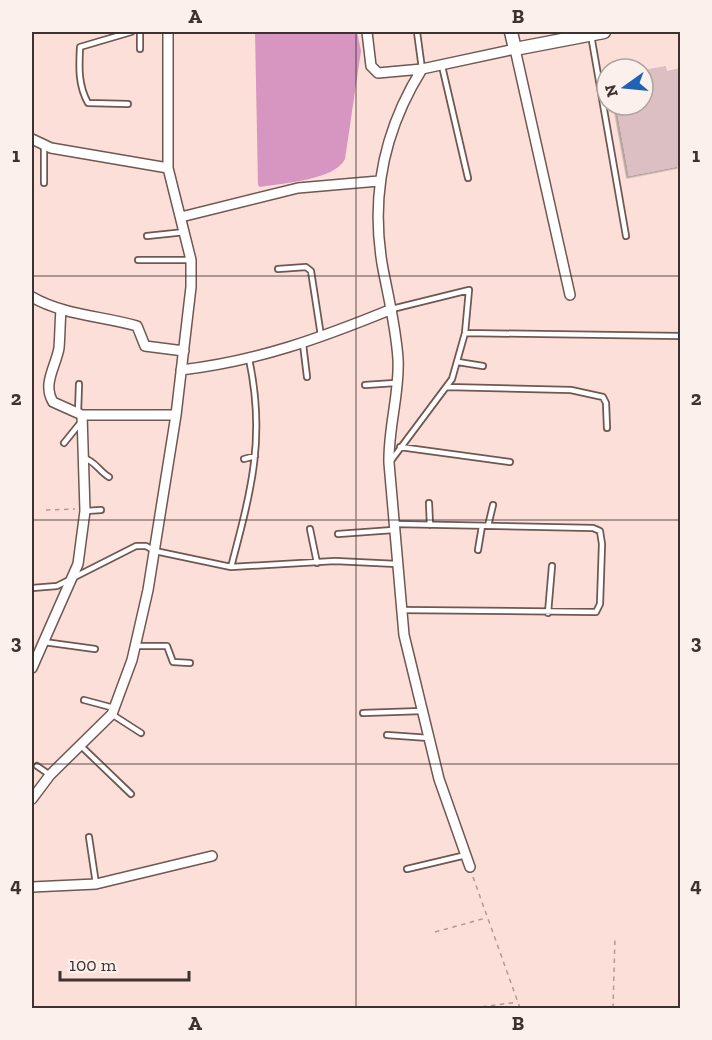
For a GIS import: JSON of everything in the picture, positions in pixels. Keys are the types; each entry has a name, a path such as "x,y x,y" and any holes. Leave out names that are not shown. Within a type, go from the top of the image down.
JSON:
{"street":[{"path":"32,800 50,775 113,711 136,646 154,551 176,415 191,260 168,168 168,32"},
{"path":"367,32 371,66 378,73 442,66 604,32"},
{"path":"512,32 570,296"},
{"path":"422,69 402,103 379,181 383,268 392,309 398,363 388,437 388,463 400,610 440,779 470,867"},
{"path":"32,139 44,145 168,168"},
{"path":"181,217 298,188 379,181"},
{"path":"32,297 61,310 106,317 136,326 146,346 184,351"},
{"path":"181,370 249,359 303,344 392,309"},
{"path":"61,310 59,348 49,377 49,392 53,402 81,416 176,415"},
{"path":"32,668 74,575 81,548 85,511 81,416"},
{"path":"32,886 96,885 212,856"}],"lane":[{"path":"128,104 88,103 81,91 79,66 80,47 131,32"},
{"path":"140,32 140,49"},
{"path":"417,32 422,69"},
{"path":"590,34 626,236"},
{"path":"442,66 468,178"},
{"path":"44,145 44,183"},
{"path":"147,236 185,232"},
{"path":"138,260 191,260"},
{"path":"278,269 301,267 310,271 321,338"},
{"path":"388,463 447,387 458,362 465,333 469,290 392,309"},
{"path":"465,333 681,336"},
{"path":"303,344 306,377"},
{"path":"231,567 248,504 255,456 258,410 249,359"},
{"path":"458,362 483,366"},
{"path":"365,385 395,383"},
{"path":"64,443 81,416 79,384"},
{"path":"447,387 571,390 603,397 606,403 607,428"},
{"path":"400,447 510,462"},
{"path":"244,459 255,456"},
{"path":"84,458 93,460 101,472 109,477"},
{"path":"429,503 430,525"},
{"path":"478,550 493,505"},
{"path":"85,511 100,510"},
{"path":"338,534 430,525 593,528 600,531 602,544 599,609 591,613 400,610"},
{"path":"310,529 317,563"},
{"path":"32,588 57,586 74,575 136,546 146,546 154,551 231,567 335,561 397,564"},
{"path":"548,613 552,566"},
{"path":"44,642 95,649"},
{"path":"136,646 167,646 173,662 190,663"},
{"path":"84,700 113,711 141,733"},
{"path":"363,713 423,711"},
{"path":"387,735 429,738"},
{"path":"81,746 131,794"},
{"path":"37,766 50,775"},
{"path":"89,837 96,885"},
{"path":"407,869 466,855"}],"path":[{"path":"46,510 64,508 85,511"},
{"path":"470,867 520,1008"},
{"path":"435,932 487,917"},
{"path":"613,1008 615,937"},
{"path":"473,1008 519,1002"}],"shaded area":[{"path":"255,32 357,32 361,51 345,159 331,172 294,182 260,187 258,185"}],"building":[{"path":"666,66 667,71 680,68 680,166 629,176 618,117 655,117 655,68"}]}
